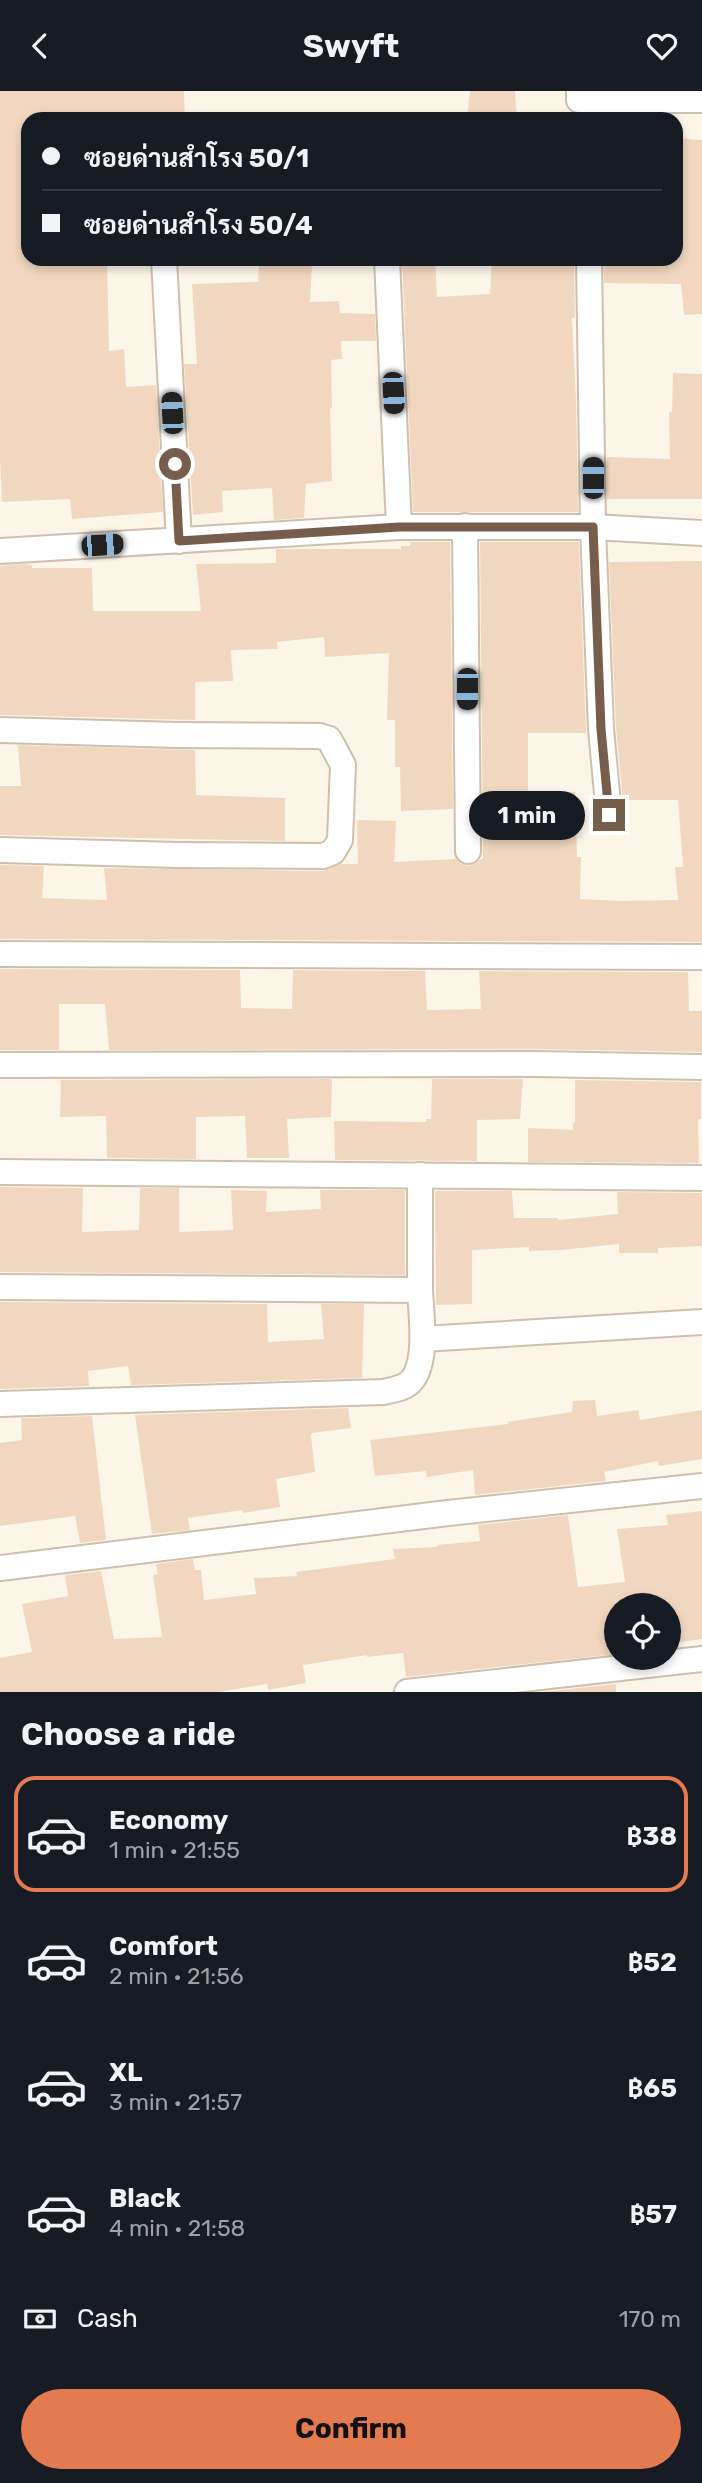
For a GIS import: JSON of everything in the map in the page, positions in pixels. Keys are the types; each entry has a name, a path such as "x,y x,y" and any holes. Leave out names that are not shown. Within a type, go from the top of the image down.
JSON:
{"street":[{"path":"579,91 579,100 702,100"},
{"path":"164,266 179,541"},
{"path":"387,266 399,527"},
{"path":"589,266 593,527 601,729 609,815"},
{"path":"465,526 468,851"},
{"path":"0,551 399,527 593,527 702,533"},
{"path":"0,730 320,736 329,739 343,765 340,840 333,852 323,856 0,850"},
{"path":"0,954 702,957"},
{"path":"0,1065 535,1064 702,1067"},
{"path":"0,1172 702,1178"},
{"path":"0,1404 383,1392 400,1388 410,1382 416,1373 423,1339 420,1290 420,1175"},
{"path":"0,1287 420,1290"},
{"path":"423,1339 702,1322"},
{"path":"0,1568 448,1513 702,1486"},
{"path":"408,1692 702,1659"}],"building":[{"path":"0,91 184,91 185,112 21,112 21,266 107,266 109,351 124,349 126,387 156,385 163,512 72,519 70,499 2,502"},
{"path":"470,91 515,91 516,112 468,112"},
{"path":"683,139 702,140 702,314 684,315 681,284 604,283 604,266 683,266"},
{"path":"259,266 312,266 310,302 339,301 340,313 375,314 376,341 341,341 342,359 331,360 332,481 306,484 304,518 274,520 272,488 222,491 223,512 193,515 184,364 197,364 192,284 258,282"},
{"path":"402,266 435,266 437,297 490,294 492,266 574,266 575,318 572,318 578,512 413,512"},
{"path":"673,373 702,374 702,499 607,499 607,457 670,459 669,412 672,412"},
{"path":"410,542 450,542 453,809 401,811 400,767 395,767 395,720 387,720 389,653 325,657 324,637 277,642 278,649 231,650 233,681 195,682 195,720 0,715 0,566 25,564 32,565 32,568 92,568 93,611 201,611 196,564 276,563 276,549 401,549 401,546 410,546"},
{"path":"480,542 579,542 586,733 528,733 528,794 575,792 577,857 581,857 580,899 678,900 675,867 683,867 678,800 623,800 616,728 609,562 702,561 702,942 0,939 0,865 44,866 42,898 107,900 104,868 323,871 341,864 358,864 357,820 396,821 394,862 456,859 469,866 483,858"},
{"path":"18,745 195,750 196,795 285,798 285,841 0,835 0,786 21,786"},
{"path":"0,969 240,970 241,1008 292,1009 293,970 425,971 427,1010 481,1009 479,971 688,972 689,1011 702,1011 702,1052 535,1049 109,1050 105,1004 59,1004 59,1050 0,1050"},
{"path":"332,1079 331,1117 287,1119 289,1158 247,1158 245,1116 196,1117 196,1159 107,1158 106,1116 60,1117 61,1080"},
{"path":"432,1079 523,1079 520,1119 477,1120 477,1161 335,1160 334,1121 426,1122 426,1119 431,1119"},
{"path":"575,1080 701,1082 699,1163 528,1162 528,1128 573,1130"},
{"path":"0,1187 83,1188 82,1232 139,1230 140,1188 179,1188 179,1232 233,1230 231,1190 267,1191 266,1212 321,1209 320,1190 405,1190 405,1275 0,1272"},
{"path":"435,1191 512,1191 514,1218 558,1220 618,1214 617,1192 702,1193 702,1246 658,1248 658,1253 619,1253 619,1244 561,1250 529,1251 529,1247 472,1250 472,1304 436,1305"},
{"path":"0,1302 267,1304 268,1342 324,1339 321,1304 364,1304 362,1378 131,1385 128,1366 88,1371 89,1386 0,1389"},
{"path":"595,1400 597,1416 638,1410 640,1420 702,1410 702,1459 659,1466 658,1461 604,1472 606,1481 475,1495 473,1470 427,1477 426,1471 375,1476 370,1440 508,1424 507,1422 572,1412 573,1401"},
{"path":"348,1408 351,1428 312,1433 315,1472 276,1479 280,1507 188,1518 190,1530 152,1534 135,1415"},
{"path":"92,1416 106,1540 80,1543 75,1516 0,1526 0,1443 22,1440 21,1418"},
{"path":"702,1511 702,1639 681,1642 681,1593 604,1593 604,1655 406,1677 403,1653 367,1655 303,1665 306,1683 268,1690 267,1684 218,1692 0,1692 0,1658 32,1652 22,1604 68,1596 65,1575 101,1571 114,1639 162,1637 153,1575 158,1574 156,1564 193,1559 195,1570 201,1570 204,1600 256,1594 254,1578 297,1576 296,1572 395,1559 393,1549 438,1547 437,1545 480,1541 478,1525 568,1515 578,1587 625,1582 617,1529 668,1525 666,1515"},
{"path":"616,1684 616,1692 541,1692"}],"route":[{"path":"175,464 179,541 399,527 593,527 601,729 609,815"}]}
